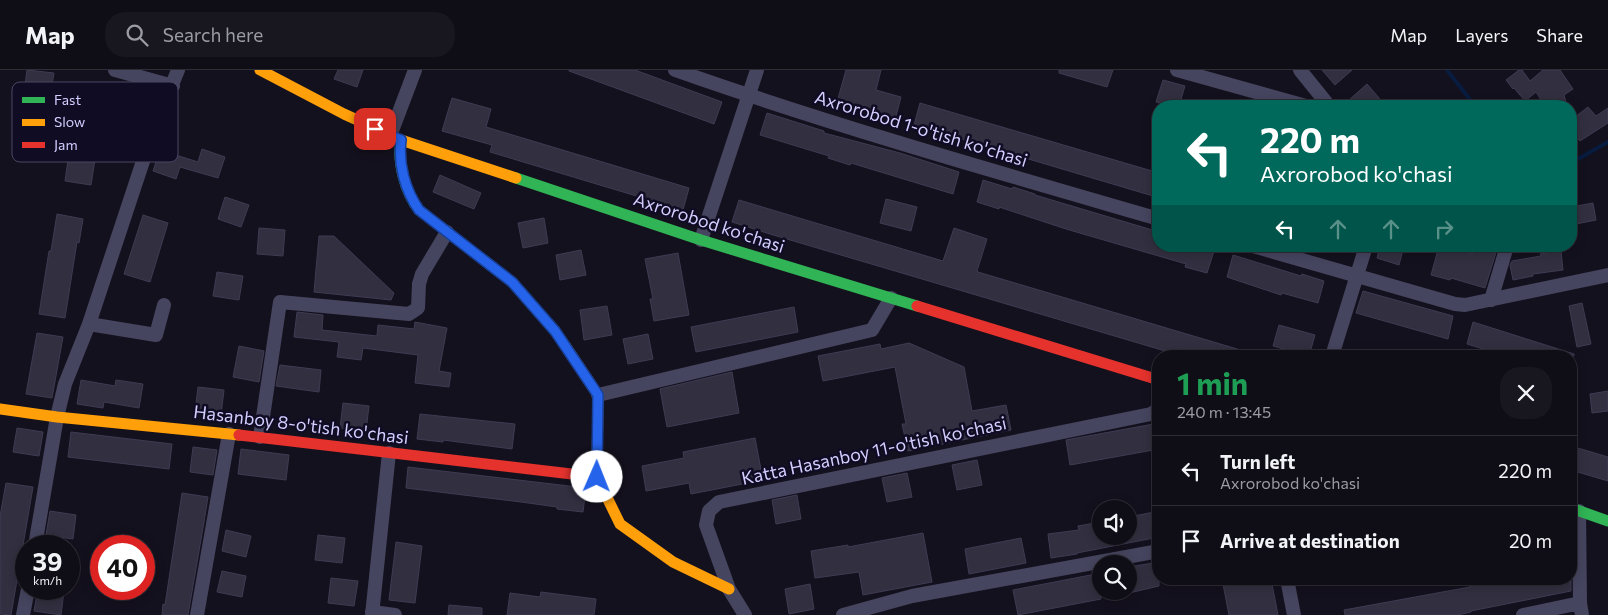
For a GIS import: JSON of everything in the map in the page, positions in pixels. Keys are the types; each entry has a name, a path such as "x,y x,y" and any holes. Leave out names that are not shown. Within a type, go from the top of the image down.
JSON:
{"street":[{"path":"115,70 158,82"},
{"path":"174,82 178,70"},
{"name":"Axrorobod ko'chasi","path":"260,70 318,101 396,138 700,240 1152,378"},
{"path":"415,70 396,138 404,176 412,201 419,210 446,232 512,282 555,331 598,395 597,477 620,524 673,562 729,589"},
{"name":"Axrorobod 1-o'tish ko'chasi","path":"674,70 748,96 1152,217"},
{"path":"700,240 757,70"},
{"path":"1177,70 1284,100"},
{"path":"1300,70 1324,100"},
{"path":"37,535 57,417 65,384 89,324 142,162"},
{"path":"260,437 280,302 409,314 418,308 419,284 422,274 446,232"},
{"path":"1274,252 1455,304 1465,305 1608,275"},
{"path":"1334,350 1364,252"},
{"path":"1491,300 1505,252"},
{"path":"598,395 872,330 891,298"},
{"path":"89,324 156,335 164,305"},
{"name":"Hasanboy 8-o'tish ko'chasi","path":"0,409 57,417 260,437 597,477"},
{"name":"Katta Hasanboy 11-o'tish ko'chasi","path":"746,615 729,589 706,525 709,511 719,502 1152,413"},
{"path":"197,615 230,434"},
{"path":"389,453 372,614 395,615"},
{"path":"1577,511 1608,521"},
{"path":"1524,615 1581,609 1577,543"},
{"path":"844,615 912,596 1152,552"},
{"path":"1288,585 1294,615"},
{"path":"23,615 26,600"}],"building":[{"path":"27,70 54,73 52,82 25,82"},
{"path":"338,70 363,70 357,87 334,79"},
{"path":"569,70 635,70 722,102 714,124"},
{"path":"846,70 881,70 876,90 901,97 895,120 837,102"},
{"path":"1059,70 1113,70 1107,87 1059,73"},
{"path":"1322,70 1352,70 1335,85"},
{"path":"1519,70 1522,70 1530,81 1543,70 1560,70 1573,89 1564,95 1565,100 1541,100 1536,92 1524,100 1506,80"},
{"path":"1163,80 1185,86 1181,100 1157,100"},
{"path":"1367,84 1381,100 1349,100"},
{"path":"452,98 491,109 486,127 689,188 683,210 490,152 492,145 442,131"},
{"path":"920,103 1152,171 1152,196 914,125"},
{"path":"1588,107 1596,116 1608,108 1608,123 1580,141 1577,137 1577,115"},
{"path":"767,113 824,131 824,133 900,153 959,172 953,194 851,163 850,165 828,158 829,156 760,135"},
{"path":"202,149 225,157 218,178 180,167 176,179 153,171 156,162 178,162 178,156 198,162"},
{"path":"68,162 95,162 91,185 65,181"},
{"path":"440,175 481,193 474,209 433,192"},
{"path":"983,180 1012,189 1013,187 1152,230 1152,252 1214,252 1207,273 1185,267 1186,264 977,202"},
{"path":"225,197 249,205 241,227 218,219"},
{"path":"886,199 917,207 911,231 880,223"},
{"path":"739,200 943,261 954,228 987,239 978,272 1241,350 1162,350 732,222"},
{"path":"1593,203 1596,220 1577,224 1577,206"},
{"path":"57,214 83,219 79,243 77,242 65,318 39,314"},
{"path":"143,215 168,223 150,282 124,274"},
{"path":"544,218 548,243 523,248 518,223"},
{"path":"259,228 285,230 283,256 257,254"},
{"path":"319,236 334,236 394,293 391,300 314,292"},
{"path":"581,250 586,275 560,280 556,255"},
{"path":"1378,252 1402,252 1399,265 1377,258"},
{"path":"1437,252 1466,252 1473,254 1474,252 1496,252 1485,288 1451,278 1450,280 1431,275"},
{"path":"1561,252 1563,270 1533,274 1533,276 1513,280 1510,265 1512,261 1541,256 1540,254"},
{"path":"678,253 689,315 654,321 650,299 653,299 645,259"},
{"path":"1233,255 1301,276 1302,274 1324,281 1318,303 1282,293 1281,295 1227,277"},
{"path":"217,272 243,276 239,300 213,296"},
{"path":"1363,291 1453,316 1448,339 1356,313"},
{"path":"1582,303 1591,344 1577,347 1569,306"},
{"path":"607,306 612,335 584,340 580,310"},
{"path":"794,307 798,332 696,352 691,327"},
{"path":"297,312 323,315 322,330 377,336 378,325 414,329 415,322 447,328 439,371 451,373 449,387 415,383 418,355 363,348 361,360 337,357 339,342 294,337"},
{"path":"1473,322 1561,350 1486,350 1467,344"},
{"path":"1279,325 1315,335 1311,350 1287,350 1273,346"},
{"path":"37,333 63,337 52,398 26,394"},
{"path":"648,334 653,359 628,364 623,339"},
{"path":"909,343 964,367 972,411 1006,405 1011,430 908,451 902,424 906,424 895,367 823,381 818,356 880,344 881,349"},
{"path":"239,346 264,351 259,382 233,377"},
{"path":"280,365 321,370 319,392 276,386"},
{"path":"732,372 739,413 667,427 660,389"},
{"path":"81,380 115,386 116,380 143,384 139,408 104,402 103,408 77,404"},
{"path":"198,387 224,390 221,415 195,412"},
{"path":"1608,391 1608,411 1592,413 1590,394"},
{"path":"343,403 369,406 366,431 340,428"},
{"path":"420,414 515,424 512,449 443,440 443,442 417,439"},
{"path":"1152,424 1152,450 1070,465 1066,440"},
{"path":"17,428 43,432 39,456 13,452"},
{"path":"71,432 172,444 169,469 68,457"},
{"path":"755,438 763,480 691,494 689,483 646,491 642,466 684,458 683,452"},
{"path":"193,447 217,450 213,475 190,472"},
{"path":"1577,448 1608,457 1608,481 1577,472"},
{"path":"241,449 289,455 286,480 238,474"},
{"path":"977,460 982,485 957,490 952,465"},
{"path":"408,467 586,488 583,512 521,502 406,488"},
{"path":"907,473 912,497 887,502 882,478"},
{"path":"6,483 33,487 25,535 15,535 15,592 11,615 0,614 0,516"},
{"path":"182,493 208,497 204,522 188,615 162,615 163,604 165,605"},
{"path":"797,495 801,519 776,524 772,500"},
{"path":"50,511 76,515 74,535 46,535"},
{"path":"1152,512 1152,538 1137,541 1137,515"},
{"path":"1092,524 1092,545 1118,545 1051,558 1048,534 1079,530 1078,526"},
{"path":"226,530 251,536 246,557 222,551"},
{"path":"923,533 932,582 863,595 859,572 815,578 811,551 848,545 848,547"},
{"path":"318,535 345,538 342,563 315,560"},
{"path":"1021,538 1026,563 969,574 965,549"},
{"path":"396,542 422,546 415,603 389,600"},
{"path":"1152,563 1152,585 1159,586 1137,591 1137,566"},
{"path":"222,571 246,576 242,597 217,592"},
{"path":"1092,575 1092,600 1096,600 1018,615 1013,590"},
{"path":"331,578 358,581 354,606 328,603"},
{"path":"810,584 814,609 789,614 785,589"},
{"path":"1223,585 1272,585 1278,615 1229,615"},
{"path":"1470,585 1571,585 1571,591 1458,615 1345,615 1344,610 1470,587"},
{"path":"541,592 596,599 594,615 507,615 510,593 540,597"},
{"path":"36,600 63,600 61,615 34,611"},
{"path":"449,605 482,608 482,615 448,615"}],"waterway":[{"path":"1447,70 1470,100"},
{"path":"1577,160 1608,142"}],"traffic: fast":[{"path":"401,140 400,158 403,176 410,195 419,210 512,282 555,331 566,347"},
{"path":"516,178 701,240 917,306"},
{"path":"1577,510 1608,521"}],"traffic: slow":[{"path":"260,70 344,114 401,140 516,178"},
{"path":"566,347 598,395 597,477 620,524 673,562 729,589"},
{"path":"0,409 57,417 239,435"}],"traffic: jam":[{"path":"917,306 1152,378"},
{"path":"239,435 597,477"}],"route":[{"path":"375,129 401,140 400,151 404,176 412,201 419,210 454,239 512,282 555,331 598,395 597,477"}]}
